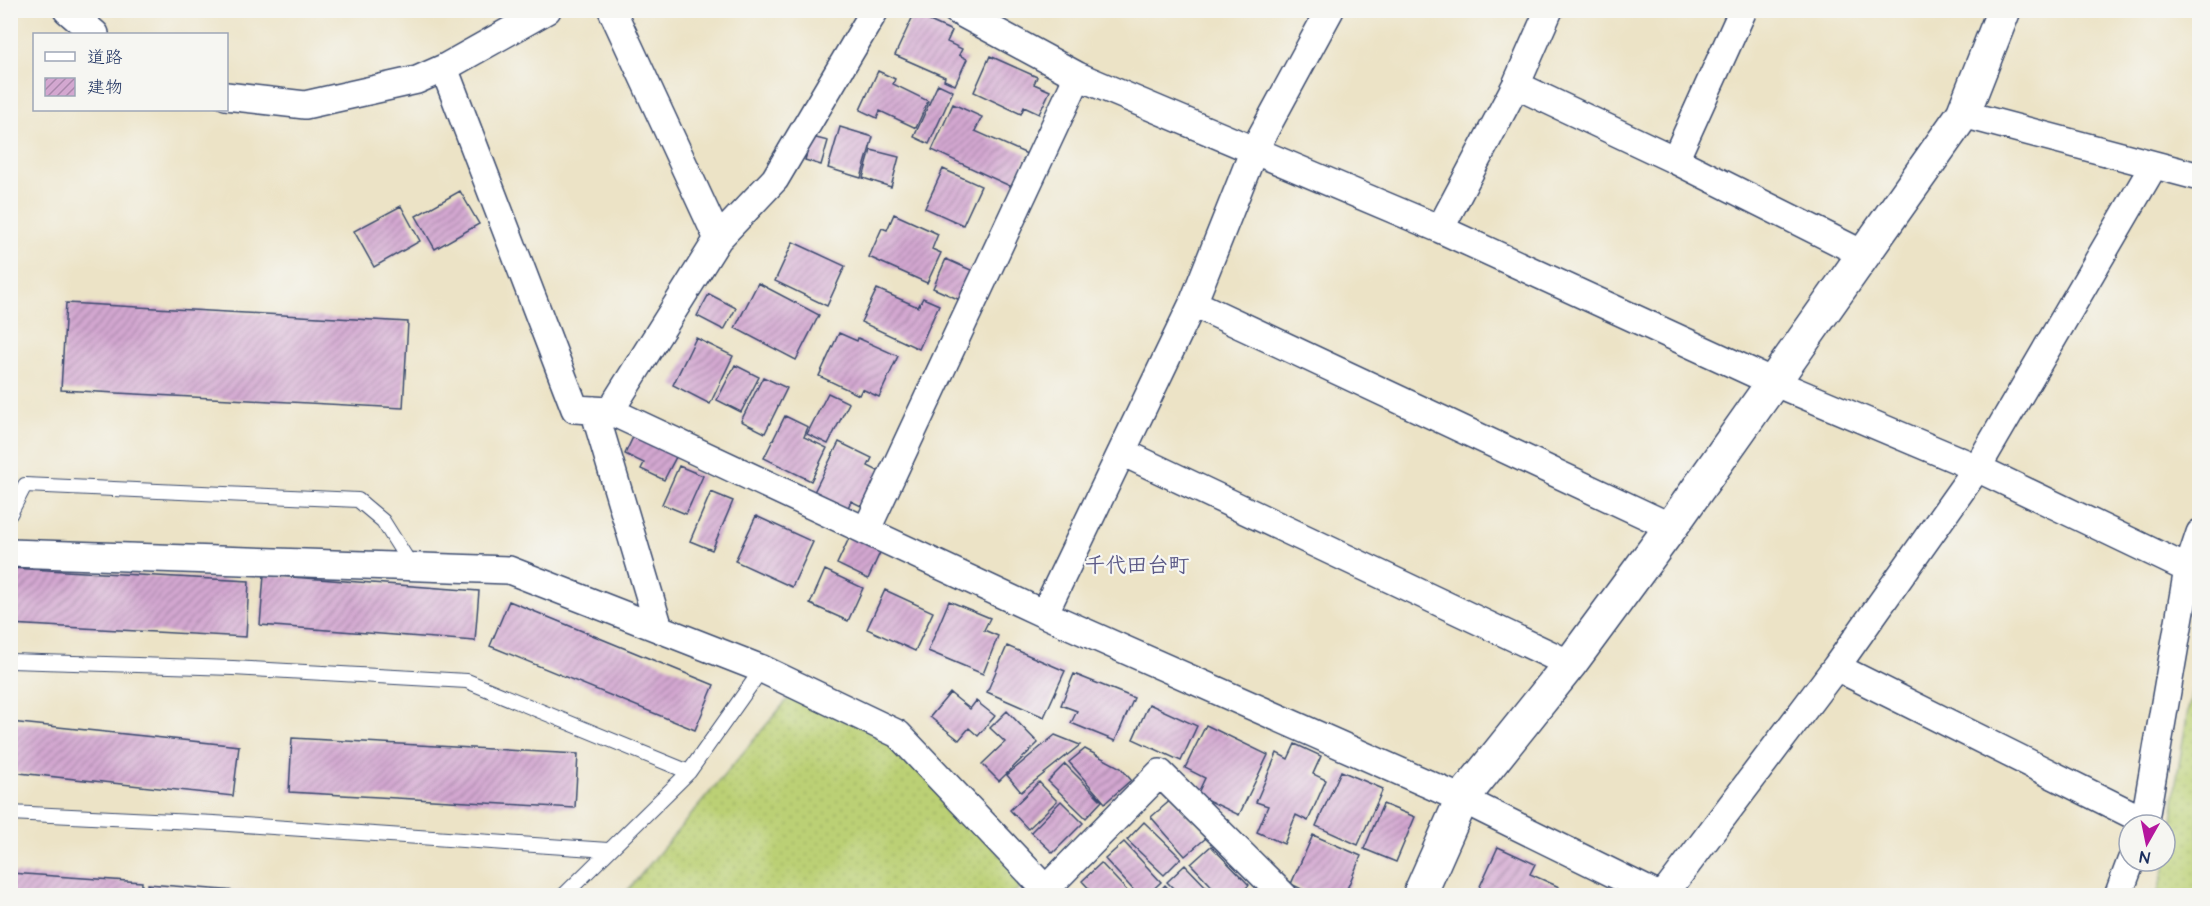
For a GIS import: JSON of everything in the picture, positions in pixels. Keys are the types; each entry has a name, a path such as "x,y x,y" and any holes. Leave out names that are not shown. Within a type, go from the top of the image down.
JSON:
{"street":[{"path":"67,10 94,33"},
{"path":"228,96 305,105 417,80 444,68 547,10"},
{"path":"612,10 718,239"},
{"path":"659,628 602,410 718,239 775,179 875,10"},
{"path":"956,10 1078,76 1440,229 1773,382 1977,468 2188,569"},
{"path":"1044,614 1193,303 1254,150 1330,10"},
{"path":"1440,229 1516,85 1549,10"},
{"path":"1675,160 1743,10"},
{"path":"1419,896 1462,799 1570,664 1671,527 1963,114 2004,10"},
{"path":"444,68 575,409 602,410 1044,614 1462,799 1661,896 1836,667 1977,468 2154,165"},
{"path":"866,531 1078,76"},
{"path":"1516,85 1675,160 1863,254"},
{"path":"1963,114 2199,177"},
{"path":"1193,303 1671,527"},
{"path":"1122,452 1570,664"},
{"path":"2146,813 2188,569 2199,533"},
{"path":"10,553 510,570 762,669 898,734 1049,892 1160,773 1279,894"},
{"path":"1836,667 2124,813"},
{"path":"2118,896 2127,873"}],"lane":[{"path":"10,514 25,485 358,500 383,521 412,567"},
{"path":"10,661 233,668 467,681 688,772"},
{"path":"563,896 688,772 762,669"},
{"path":"10,813 608,850"}],"green space":[{"path":"2199,660 2199,895 2157,895 2163,873 2177,873 2177,813 2173,813 2188,710"},
{"path":"793,693 889,740 1027,882 1010,896 623,896"}],"building":[{"path":"914,14 952,31 947,42 962,49 959,55 967,59 955,85 944,80 945,77 895,55"},
{"path":"990,56 1037,77 1034,84 1050,91 1039,114 1024,107 1021,114 974,92"},
{"path":"878,71 895,79 893,84 928,101 916,128 880,111 877,118 860,110"},
{"path":"938,84 953,91 929,144 914,137"},
{"path":"953,104 982,117 975,131 1027,154 1012,187 932,150"},
{"path":"840,127 873,137 861,178 828,168"},
{"path":"812,137 828,141 821,165 805,160"},
{"path":"871,150 899,157 891,187 863,178"},
{"path":"943,169 981,186 963,225 925,208"},
{"path":"460,191 479,224 435,249 416,216"},
{"path":"401,206 420,241 374,267 354,231"},
{"path":"894,214 938,234 932,249 941,253 927,283 869,257 882,228 887,230"},
{"path":"793,242 845,266 827,306 775,281"},
{"path":"946,259 973,271 960,300 933,288"},
{"path":"758,283 819,315 796,360 735,328"},
{"path":"877,289 918,307 923,298 939,305 919,349 861,322"},
{"path":"709,294 736,308 724,330 697,316"},
{"path":"66,303 408,322 403,408 61,390"},
{"path":"839,333 857,341 858,338 898,356 879,397 862,389 859,395 819,376"},
{"path":"696,338 733,356 710,404 673,385"},
{"path":"735,365 759,377 741,412 717,400"},
{"path":"763,377 787,388 765,433 741,421"},
{"path":"828,393 849,403 828,444 807,434"},
{"path":"785,416 808,427 804,437 827,448 811,481 764,458"},
{"path":"635,433 678,453 664,480 641,469 644,463 625,454"},
{"path":"839,442 872,458 868,466 884,474 867,509 851,501 847,510 813,494"},
{"path":"679,466 703,476 686,514 662,504"},
{"path":"711,492 733,501 712,550 690,541"},
{"path":"756,516 813,542 792,587 735,561"},
{"path":"851,534 882,548 868,579 837,564"},
{"path":"10,568 249,581 246,637 10,624"},
{"path":"825,570 863,588 848,621 810,604"},
{"path":"264,575 479,591 475,641 260,625"},
{"path":"885,590 933,612 915,651 867,629"},
{"path":"509,601 714,685 695,730 490,646"},
{"path":"949,601 990,618 984,630 998,636 983,674 928,651"},
{"path":"1007,646 1065,671 1044,717 987,692"},
{"path":"1074,674 1134,698 1115,741 1071,723 1077,711 1061,705"},
{"path":"950,693 970,709 976,701 995,716 978,736 969,728 959,740 930,717"},
{"path":"1149,704 1197,726 1181,761 1133,739"},
{"path":"1007,711 1038,743 999,781 982,764 1005,742 990,728"},
{"path":"10,722 239,746 233,796 10,772"},
{"path":"1206,725 1268,755 1239,815 1197,795 1205,778 1185,768"},
{"path":"1055,735 1080,745 1021,792 1007,775"},
{"path":"292,738 578,754 575,808 289,792"},
{"path":"1295,744 1321,756 1313,774 1326,780 1308,821 1296,815 1284,844 1257,832 1268,806 1256,802 1277,753 1288,759"},
{"path":"1085,749 1121,768 1131,780 1105,803 1069,762"},
{"path":"1065,764 1102,801 1086,818 1048,781"},
{"path":"1341,771 1383,789 1358,845 1316,826"},
{"path":"1039,782 1057,801 1028,829 1010,810"},
{"path":"1172,799 1206,838 1185,856 1151,817"},
{"path":"1061,801 1083,823 1053,853 1031,832"},
{"path":"1383,804 1415,817 1396,862 1364,849"},
{"path":"1144,822 1181,858 1164,875 1127,840"},
{"path":"1313,835 1361,856 1344,896 1316,896 1291,884"},
{"path":"1124,842 1161,882 1146,896 1139,896 1105,859"},
{"path":"1211,846 1249,885 1238,896 1221,896 1191,864"},
{"path":"1498,847 1535,864 1530,874 1559,887 1555,896 1476,895"},
{"path":"1101,863 1132,896 1096,896 1082,881"},
{"path":"1185,865 1215,896 1181,896 1167,882"},
{"path":"10,873 142,882 141,896 10,896"},
{"path":"148,884 275,894 275,896 147,896"},
{"path":"1165,885 1175,896 1155,896"}],"district":[{"name":"千代田台町","path":"1137,565"}]}
